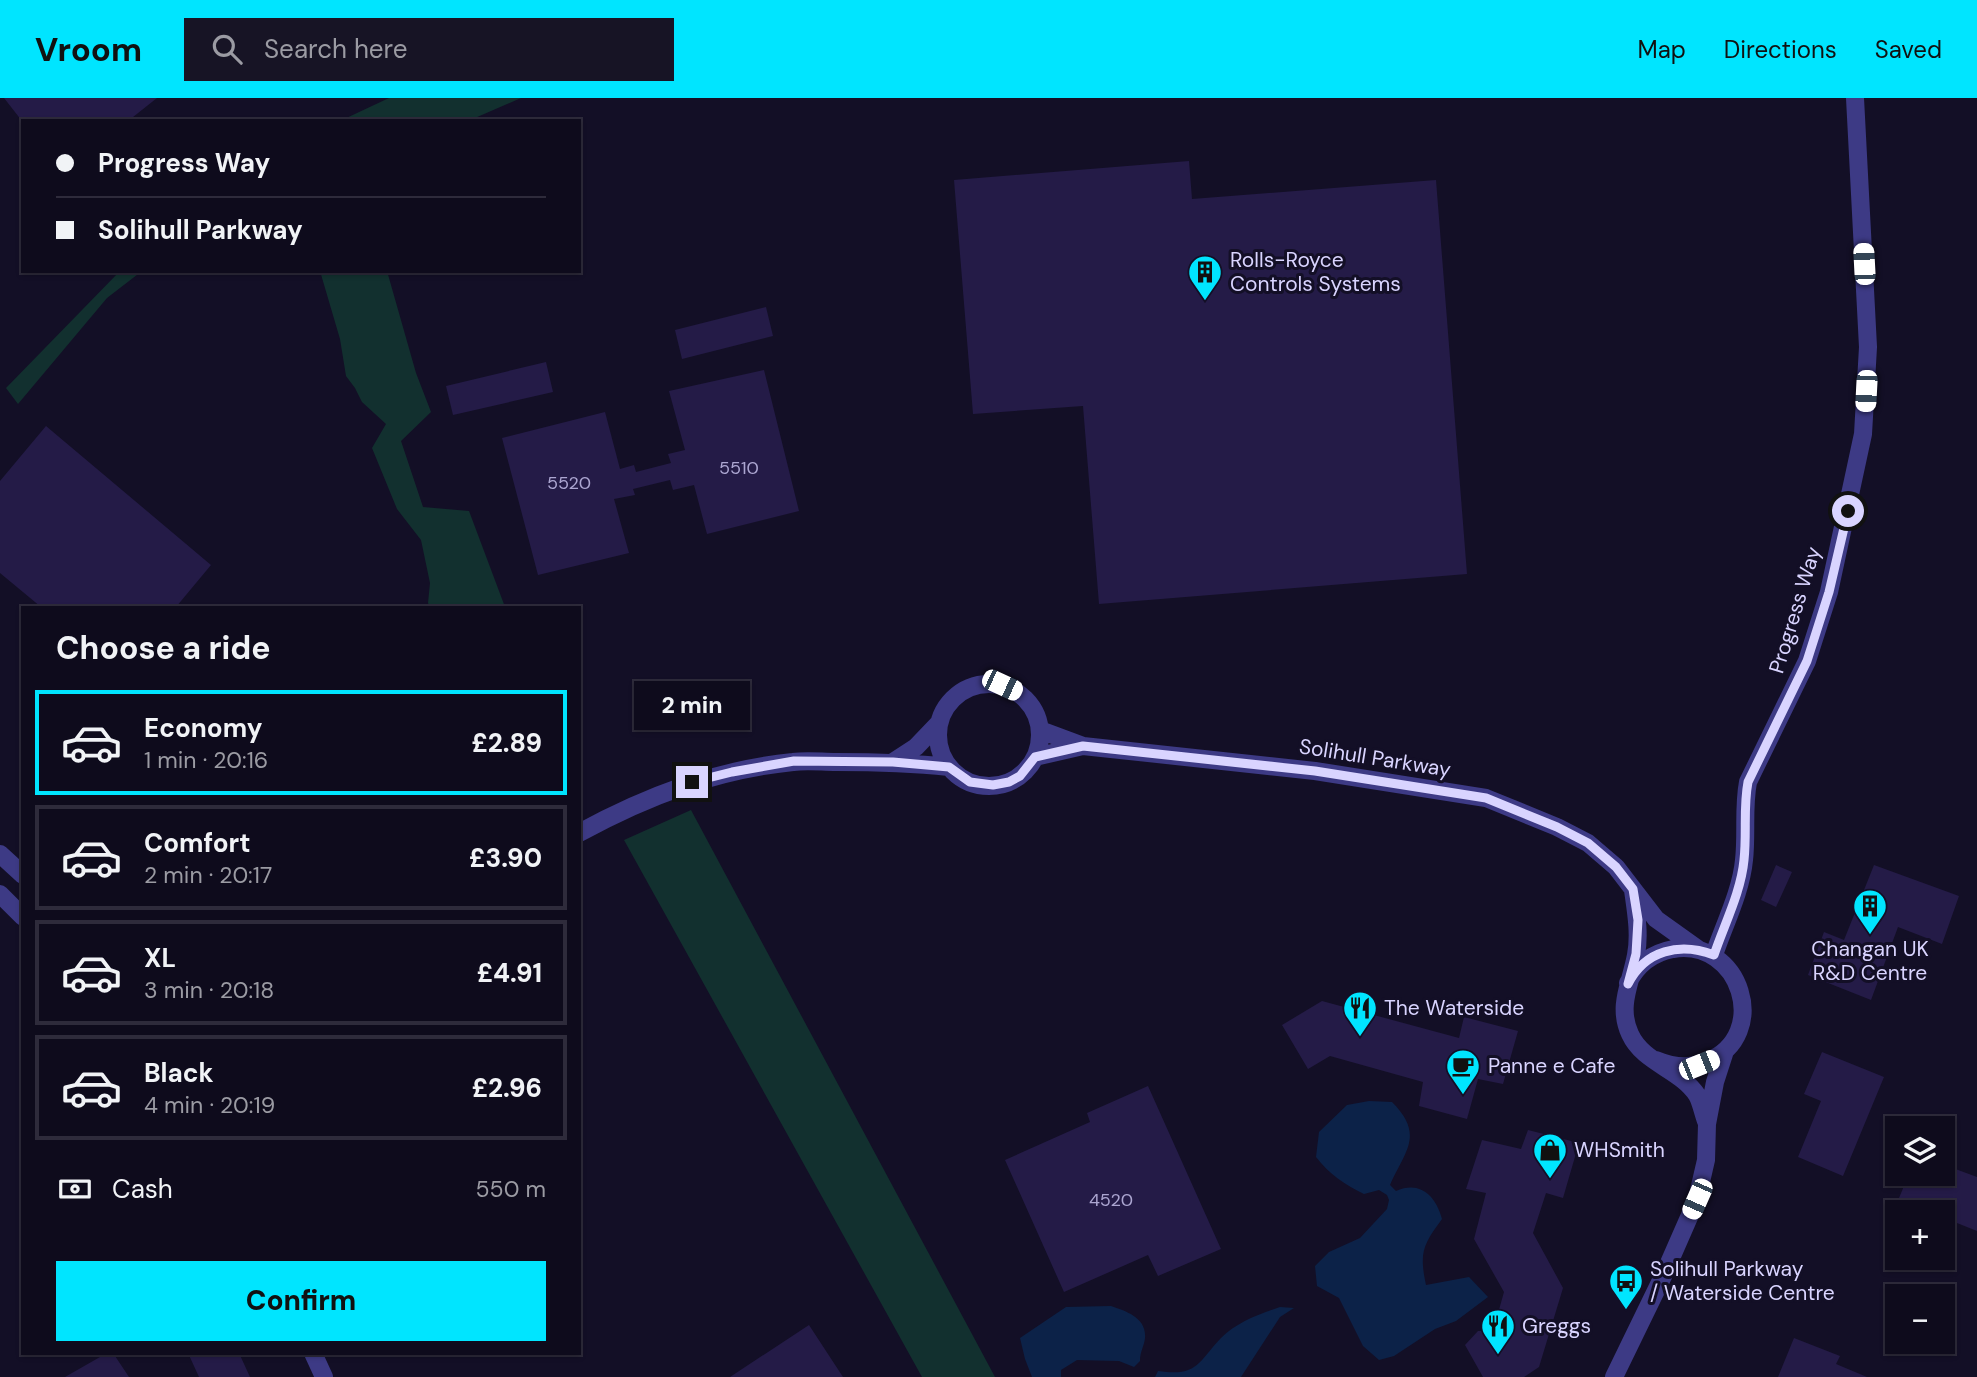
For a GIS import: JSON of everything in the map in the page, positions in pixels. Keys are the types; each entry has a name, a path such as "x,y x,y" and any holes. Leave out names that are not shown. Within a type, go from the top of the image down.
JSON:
{"street":[{"name":"Progress Way","path":"1706,952 1739,882 1744,861 1744,803 1748,782 1807,661 1829,592 1863,434 1868,347 1855,98"},
{"path":"581,831 642,800 692,782 794,761 893,762 949,767 970,782 993,785 1009,782 1020,776 1035,757 1040,730 1030,704 1018,692 1002,685 986,683 971,687 955,696 944,709 938,724 938,742 949,767"},
{"path":"893,762 916,747 938,724"},
{"name":"Solihull Parkway","path":"1040,730 1083,746 1315,771 1486,798 1557,827 1588,843 1616,867 1656,919 1706,952"},
{"name":"Solihull Parkway","path":"1035,757 1083,746"},
{"path":"0,854 21,873"},
{"path":"1633,889 1638,920 1636,954 1623,1003 1625,1022 1639,1048 1680,1077 1698,1096 1707,1124"},
{"path":"0,894 21,915"},
{"path":"1614,1377 1697,1199 1706,1160 1707,1124 1715,1082 1725,1051 1741,1025 1743,1006 1739,987 1730,971 1706,952 1681,948 1664,951 1648,959 1634,972 1628,984"},
{"path":"1656,1060 1679,1066 1699,1065 1725,1051"},
{"path":"314,1355 324,1377"}],"green space":[{"path":"389,98 521,98 473,119 344,119"},
{"path":"118,273 139,273 107,298 18,404 6,388"},
{"path":"321,273 388,273 416,373 431,412 401,441 423,507 469,511 505,606 430,606 430,583 421,540 397,509 372,448 386,424 362,402 346,376 340,339"},
{"path":"691,810 995,1377 922,1377 624,840"}],"water":[{"path":"1369,1101 1392,1102 1408,1124 1409,1143 1390,1185 1396,1191 1412,1188 1426,1192 1436,1203 1442,1219 1424,1249 1426,1285 1469,1277 1488,1297 1456,1321 1435,1329 1394,1356 1379,1360 1363,1346 1339,1298 1317,1286 1315,1266 1329,1252 1360,1238 1387,1209 1387,1195 1379,1190 1364,1194 1357,1191 1332,1174 1316,1157 1319,1132 1347,1105"},
{"path":"1111,1306 1134,1316 1143,1325 1145,1331 1140,1361 1134,1367 1119,1361 1077,1360 1061,1370 1061,1377 1032,1377 1020,1338 1066,1307"},
{"path":"1280,1307 1294,1308 1280,1317 1241,1377 1155,1377 1158,1371 1189,1370 1202,1361 1234,1327"}],"building":[{"path":"4,98 157,98 131,119 21,120"},
{"name":"Rolls-Royce Controls Systems","path":"1189,161 1192,199 1436,180 1467,574 1099,604 1083,406 973,414 954,180"},
{"path":"766,307 773,336 682,359 675,330"},
{"path":"546,362 553,392 453,415 446,386"},
{"path":"764,370 799,511 707,534 694,485 673,490 670,480 633,489 635,495 614,499 629,553 538,575 502,438 605,412 620,469 634,465 636,472 671,463 668,454 685,450 669,391"},
{"path":"46,426 211,565 177,606 40,606 0,573 0,481"},
{"path":"1776,865 1792,872 1776,907 1761,900"},
{"name":"Changan UK R&D Centre","path":"1874,865 1959,896 1942,944 1898,927 1871,1000 1808,975 1824,932 1844,940"},
{"path":"1322,1001 1459,1038 1464,1017 1518,1031 1503,1084 1478,1079 1467,1119 1419,1106 1423,1082 1330,1056 1308,1069 1282,1025"},
{"path":"1822,1052 1884,1077 1843,1176 1798,1157 1821,1101 1804,1094"},
{"path":"1148,1086 1221,1249 1158,1276 1148,1255 1064,1292 1005,1160 1090,1122 1087,1113"},
{"path":"1528,1130 1579,1143 1563,1198 1546,1193 1533,1233 1563,1288 1539,1367 1524,1377 1483,1377 1465,1345 1478,1331 1493,1331 1504,1292 1474,1239 1486,1193 1466,1189 1482,1140 1521,1149"},
{"path":"1955,1169 1977,1177 1977,1231 1955,1222 1955,1200 1899,1198 1904,1186 1955,1186"},
{"path":"809,1325 843,1377 730,1377"},
{"path":"1794,1338 1840,1356 1836,1364 1867,1377 1778,1377"},
{"path":"104,1355 114,1355 129,1377 65,1377"},
{"path":"189,1355 240,1355 250,1377 199,1377"}],"place":[{"name":"Rolls-Royce Controls Systems","path":"1205,302"},
{"name":"Changan UK R&D Centre","path":"1870,936"},
{"name":"The Waterside","path":"1360,1038"},
{"name":"Panne e Cafe","path":"1463,1096"},
{"name":"WHSmith","path":"1550,1180"},
{"name":"Solihull Parkway / Waterside Centre","path":"1626,1311"},
{"name":"Greggs","path":"1498,1356"}],"route":[{"path":"692,782 794,761 893,762 949,767 970,782 993,785 1009,782 1020,776 1035,757 1083,746 1315,771 1486,798 1557,827 1588,843 1616,867 1633,889 1638,920 1636,954 1628,984 1634,972 1648,959 1664,951 1698,949 1714,955 1744,861 1744,803 1748,782 1807,661 1829,592 1848,511"}]}
